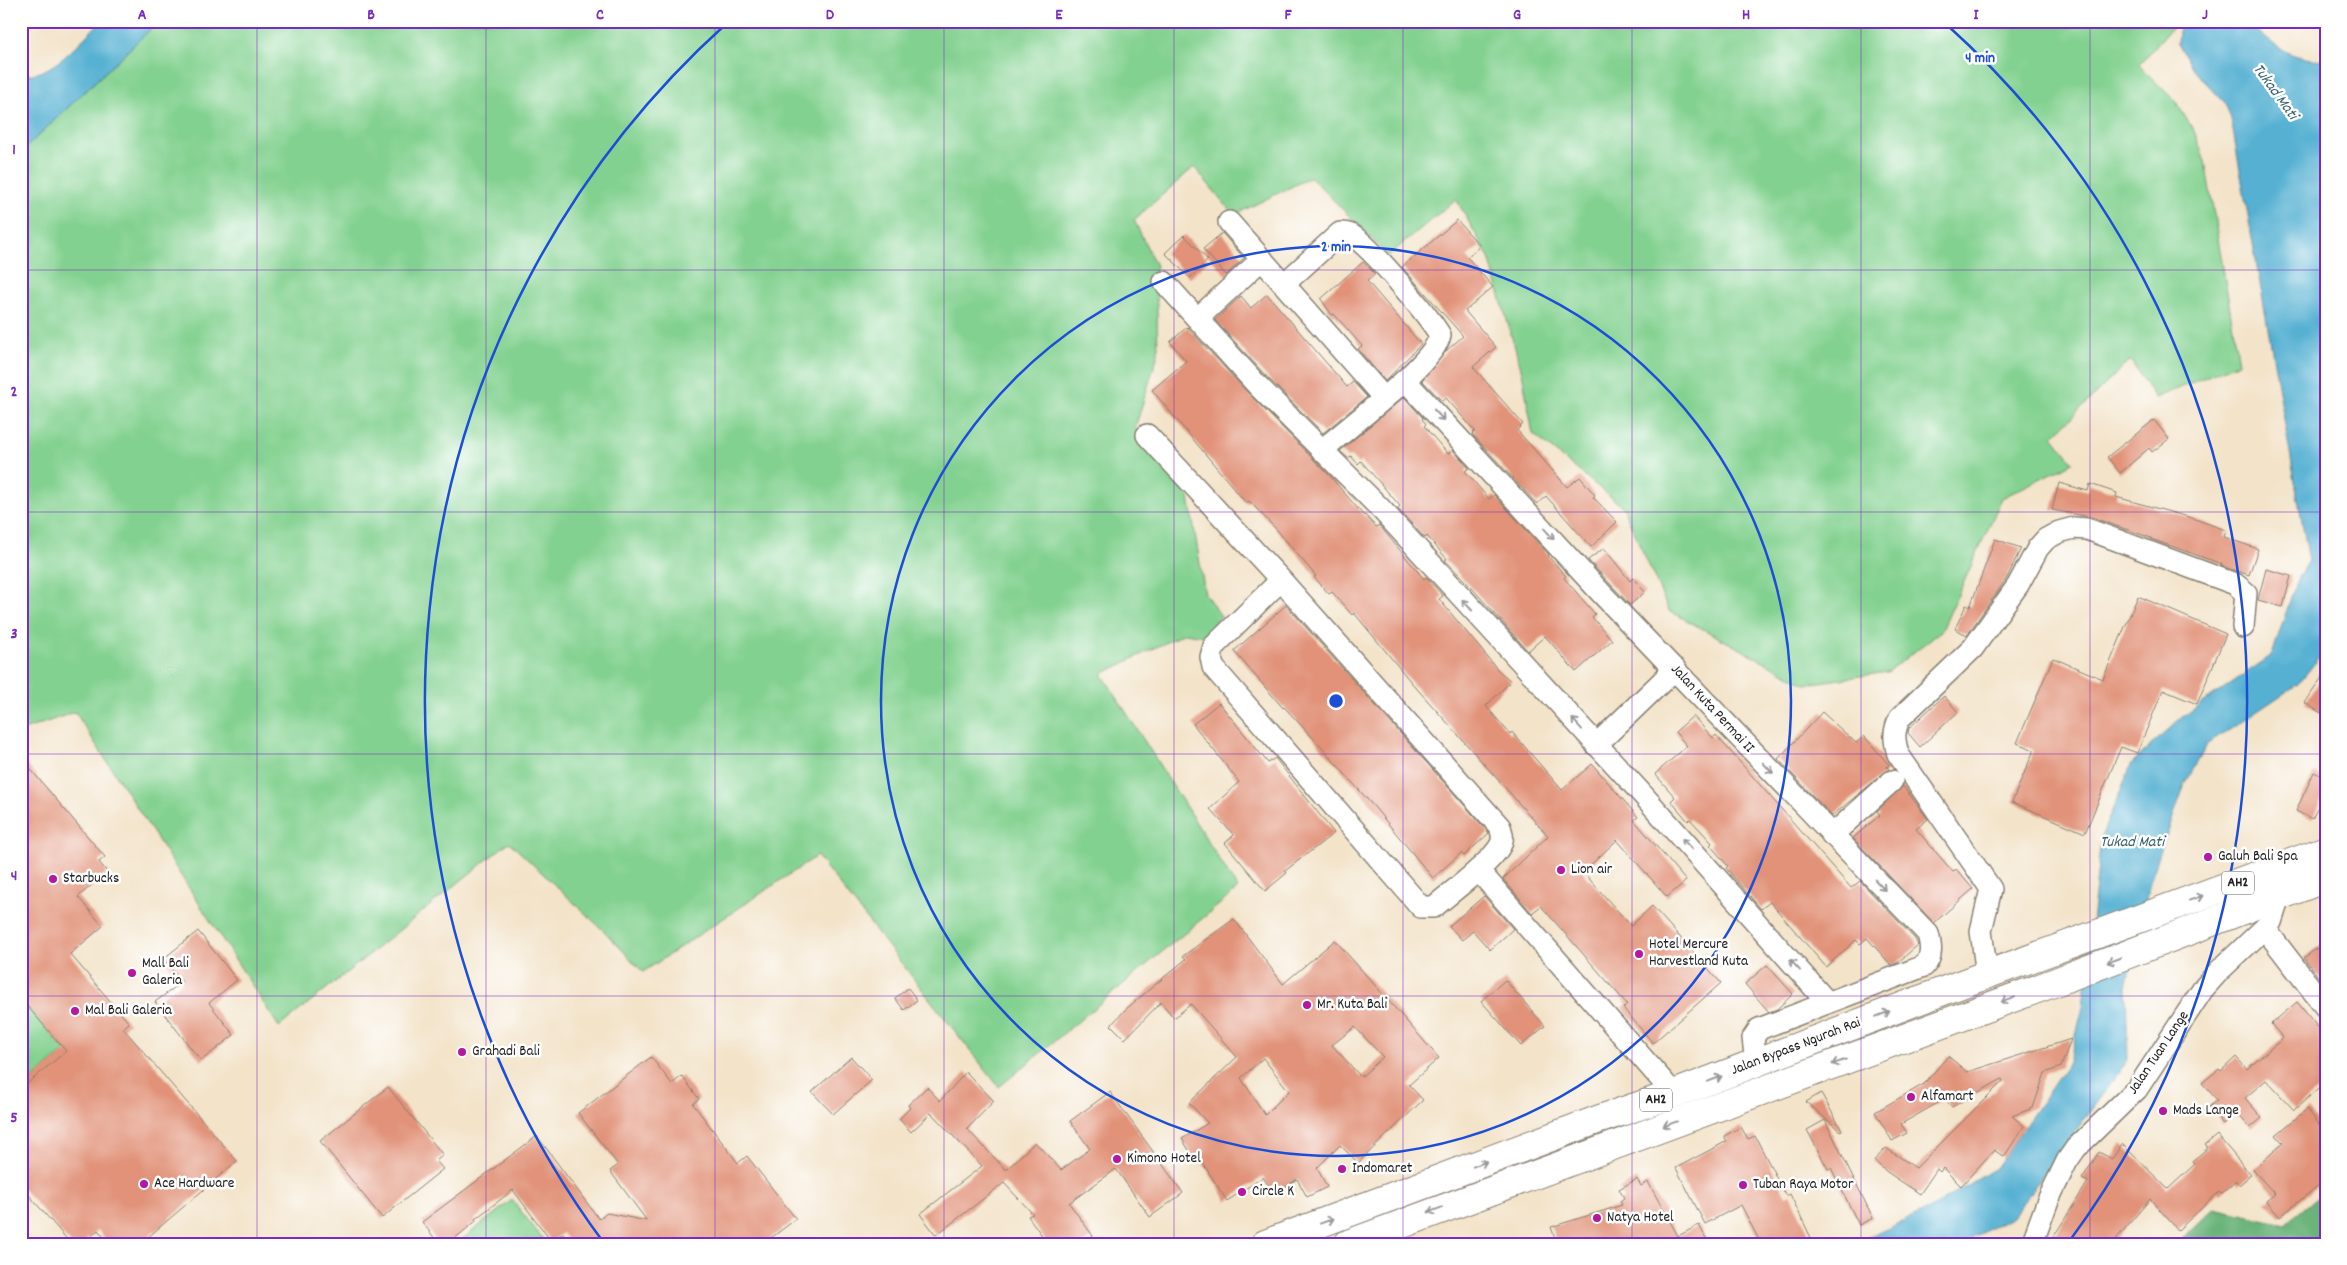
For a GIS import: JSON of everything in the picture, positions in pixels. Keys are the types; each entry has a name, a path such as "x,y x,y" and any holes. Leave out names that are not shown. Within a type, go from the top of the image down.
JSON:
{"highway":[{"name":"Jalan Bypass Ngurah Rai","path":"1265,1244 1597,1120 1674,1094 1987,975 2326,850"},
{"name":"Jalan Bypass Ngurah Rai","path":"1348,1244 1391,1236 2054,983 2280,894 2326,878"}],"street":[{"path":"1229,222 1384,398"},
{"path":"1284,284 1340,233 1348,234 1356,238 1386,268 1440,335 1439,344 1405,380 1322,450"},
{"path":"1198,318 1262,259"},
{"path":"1164,282 1258,386 1381,509 1644,795 1827,1002"},
{"name":"Jalan Kuta Permai II","path":"1405,380 1602,594 1928,934 1931,953 1929,961 1924,966 1827,1002 1759,1030 1752,1038 1756,1063"},
{"path":"1147,435 1281,580 1500,827 1503,837 1501,845 1478,870 1434,907 1421,907 1214,667 1211,656 1214,646 1281,580"},
{"path":"1987,975 1981,931 1991,889 1898,754 1894,735 1900,718 1973,648 2018,585 2038,548 2046,539 2074,528 2087,529 2235,584 2246,593 2243,627"},
{"path":"1596,744 1675,669"},
{"path":"1832,835 1892,781"},
{"path":"1478,870 1674,1094"},
{"name":"Jalan Tuan Lange","path":"2032,1244 2048,1200 2067,1161 2076,1148 2137,1089 2203,989 2219,971 2266,930 2275,915 2280,894"},
{"path":"2266,930 2326,1008"}],"green space":[{"path":"159,21 2177,21 2139,65 2176,102 2194,131 2205,161 2239,363 2155,398 2130,360 2053,436 2073,462 2002,498 1942,630 1888,672 1806,684 1669,611 1623,507 1533,434 1522,372 1489,258 1456,199 1388,256 1311,177 1234,215 1194,167 1134,220 1156,266 1158,354 1135,428 1189,497 1205,594 1221,616 1204,636 1185,633 1102,674 1238,889 999,1087 817,856 643,972 604,931 509,842 279,1027 75,712 21,731 21,152"},
{"path":"21,999 65,1051 21,1089"},
{"path":"2326,1190 2326,1244 2177,1244 2214,1208 2285,1224"},
{"path":"512,1200 547,1244 456,1244"}],"water":[{"path":"101,21 159,21 21,152 21,76 45,70 55,64 75,48"},
{"name":"Tukad Mati","path":"2180,21 2247,21 2282,50 2301,57 2326,60 2326,646 2323,653 2298,684 2207,745 2185,784 2151,878 2126,987 2128,1060 2013,1216 1962,1244 1853,1244 1920,1214 1996,1168 2069,1062 2083,1007 2101,837 2132,763 2181,718 2272,655 2296,582 2309,561 2231,119 2225,103 2193,69 2178,43"}],"building":[{"path":"1457,220 1480,246 1467,257 1493,287 1465,311 1496,347 1473,367 1523,424 1517,430 1567,487 1580,477 1595,495 1593,497 1617,522 1591,547 1546,496 1537,504 1472,434 1475,431 1446,398 1442,401 1422,380 1447,350 1463,336 1402,267"},
{"path":"1222,233 1244,258 1226,275 1203,249"},
{"path":"1184,235 1208,260 1190,278 1165,253"},
{"path":"1363,262 1375,274 1367,281 1421,344 1385,381 1358,349 1362,346 1334,314 1332,315 1321,299"},
{"path":"1267,294 1347,387 1353,382 1367,397 1323,433 1267,377 1215,320 1241,296 1251,308"},
{"path":"1187,327 1249,394 1329,475 1364,516 1376,527 1379,525 1424,579 1426,577 1443,596 1439,599 1498,670 1511,681 1486,706 1510,734 1512,732 1562,790 1592,764 1638,817 1634,820 1686,881 1667,897 1617,840 1583,872 1631,926 1652,906 1721,983 1653,1043 1623,1008 1627,1004 1541,906 1532,913 1503,879 1548,836 1411,682 1354,613 1352,615 1332,592 1329,594 1276,529 1249,501 1246,503 1152,390 1186,361 1170,342"},
{"path":"1404,397 1423,418 1426,424 1424,426 1448,454 1453,450 1469,468 1465,471 1489,499 1494,495 1549,555 1566,576 1564,578 1595,614 1592,617 1612,640 1576,672 1545,636 1528,651 1445,560 1447,559 1427,536 1425,538 1398,509 1400,506 1361,461 1358,464 1351,456 1348,458 1340,451"},
{"path":"2154,420 2169,439 2152,452 2149,448 2120,473 2107,457"},
{"path":"2059,483 2088,491 2090,484 2117,493 2116,497 2192,518 2226,530 2224,537 2258,549 2249,575 2091,517 2052,510"},
{"path":"1995,539 2021,548 2007,578 1967,635 1955,629 1966,605 1970,607"},
{"path":"1604,548 1630,581 1633,578 1645,592 1630,605 1588,560"},
{"path":"2266,569 2291,576 2283,607 2258,600"},
{"path":"2138,596 2226,634 2197,704 2163,690 2137,753 2121,747 2085,833 2012,802 2034,750 2017,743 2053,658 2103,679"},
{"path":"1286,605 1489,833 1464,856 1461,853 1433,878 1375,808 1314,739 1283,708 1234,651"},
{"path":"2326,671 2326,716 2305,703"},
{"path":"1944,696 1958,712 1920,747 1908,733 1909,728"},
{"path":"1219,703 1268,763 1275,758 1334,833 1285,871 1287,873 1265,891 1225,843 1234,835 1210,809 1239,782 1193,724"},
{"path":"1822,712 1856,743 1864,736 1889,765 1887,767 1889,769 1832,816 1778,759"},
{"path":"1693,716 1713,738 1716,735 1851,888 1860,881 1915,939 1918,945 1897,963 1891,965 1867,938 1860,944 1856,940 1826,967 1770,902 1761,909 1726,868 1728,866 1710,845 1712,843 1690,819 1688,821 1671,801 1675,797 1655,774 1687,746 1675,732"},
{"name":"Mal Bali Galeria","path":"21,758 105,857 99,862 107,872 78,897 103,926 70,954 129,1023 123,1028 237,1161 140,1244 110,1244 98,1230 82,1244 71,1244 21,1186 21,1089 66,1051 21,999"},
{"path":"2314,772 2326,778 2326,791 2312,819 2296,811"},
{"path":"1903,786 1928,819 1916,829 1953,872 1956,869 1973,889 1934,923 1853,838 1880,815 1877,811"},
{"path":"1484,896 1513,929 1490,950 1473,931 1462,940 1449,926"},
{"path":"1234,919 1283,984 1335,940 1439,1058 1409,1085 1423,1100 1358,1163 1340,1145 1317,1168 1327,1187 1307,1197 1297,1179 1274,1194 1263,1177 1227,1201 1202,1162 1198,1164 1182,1139 1208,1123 1189,1103 1237,1057 1191,1004 1174,1018 1161,1002 1125,1039 1111,1025 1126,1009 1186,959 1183,956","holes":["1355,1027 1383,1057 1361,1077 1332,1045","1263,1058 1289,1091 1265,1115 1241,1078"]},
{"path":"198,931 237,980 209,1003 234,1035 201,1061 155,1002 182,982 163,959"},
{"path":"2326,941 2326,987 2304,958"},
{"path":"1767,965 1793,994 1777,1009 1769,1012 1745,984"},
{"path":"1505,980 1545,1026 1521,1046 1481,1001"},
{"path":"908,988 917,1000 904,1010 895,998"},
{"path":"2297,1002 2326,1037 2326,1082 2294,1110 2266,1080 2245,1098 2262,1118 2250,1128 2236,1112 2223,1124 2209,1107 2217,1100 2202,1083 2219,1069 2221,1071 2236,1057 2247,1069 2283,1038 2271,1024"},
{"path":"2071,1039 2061,1067 2045,1073 2033,1108 2012,1116 2024,1126 2004,1157 1994,1150 1961,1186 1943,1168 1940,1172 1937,1169 1920,1194 1874,1161 1886,1148 1916,1168 2003,1081 2002,1079 1952,1107 1943,1100 1901,1124 1907,1133 1892,1141 1875,1112 1924,1084 1948,1056 1967,1072"},
{"path":"651,1057 672,1084 682,1076 699,1099 693,1104 738,1163 747,1156 796,1219 763,1244 571,1244 563,1233 551,1241 513,1190 475,1219 476,1221 448,1244 439,1244 422,1222 537,1136 599,1219 607,1213 647,1221 610,1171 618,1165 578,1113"},
{"path":"851,1057 872,1080 833,1114 812,1092"},
{"path":"966,1072 994,1101 967,1129 1006,1170 1035,1142 1061,1170 1090,1149 1070,1121 1110,1092 1183,1193 1150,1217 1116,1169 1069,1203 1093,1236 1083,1244 1048,1244 1028,1216 1033,1214 1004,1183 936,1235 920,1214 982,1166 931,1113 911,1132 899,1119 910,1108 908,1105 927,1087 940,1101"},
{"path":"388,1087 443,1155 436,1161 443,1169 382,1218 320,1141"},
{"path":"1821,1093 1842,1130 1840,1131 1806,1102"},
{"path":"2307,1109 2326,1133 2326,1179 2280,1217 2266,1201 2275,1194 2253,1170 2283,1143 2276,1135"},
{"path":"1825,1120 1873,1218 1859,1225 1831,1168 1828,1169 1807,1130"},
{"path":"1741,1127 1748,1139 1755,1136 1786,1196 1790,1194 1814,1244 1761,1244 1741,1205 1705,1224 1676,1168 1727,1141 1724,1136"},
{"path":"2217,1135 2251,1175 2239,1185 2236,1181 2221,1194 2219,1192 2178,1230 2150,1199 2112,1244 2049,1244 2088,1182 2082,1179 2099,1152 2112,1159 2122,1144 2168,1189 2195,1164 2192,1161 2208,1148 2205,1145"},
{"path":"1637,1179 1641,1186 1648,1182 1678,1236 1699,1225 1709,1244 1557,1244 1551,1227 1622,1205 1620,1201 1624,1198 1619,1189"}],"place":[{"name":"Galuh Bali Spa","path":"2208,857"},
{"name":"Lion air","path":"1561,870"},
{"name":"Starbucks","path":"53,879"},
{"name":"Hotel Mercure Harvestland Kuta","path":"1639,954"},
{"name":"Mall Bali Galeria","path":"132,973"},
{"name":"Mr. Kuta Bali","path":"1307,1005"},
{"name":"Mal Bali Galeria","path":"75,1011"},
{"name":"Grahadi Bali","path":"462,1052"},
{"name":"Alfamart","path":"1911,1097"},
{"name":"Mads Lange","path":"2163,1111"},
{"name":"Kimono Hotel","path":"1117,1159"},
{"name":"Indomaret","path":"1342,1169"},
{"name":"Ace Hardware","path":"144,1184"},
{"name":"Tuban Raya Motor","path":"1743,1185"},
{"name":"Circle K","path":"1242,1192"},
{"name":"Natya Hotel","path":"1597,1218"}]}
